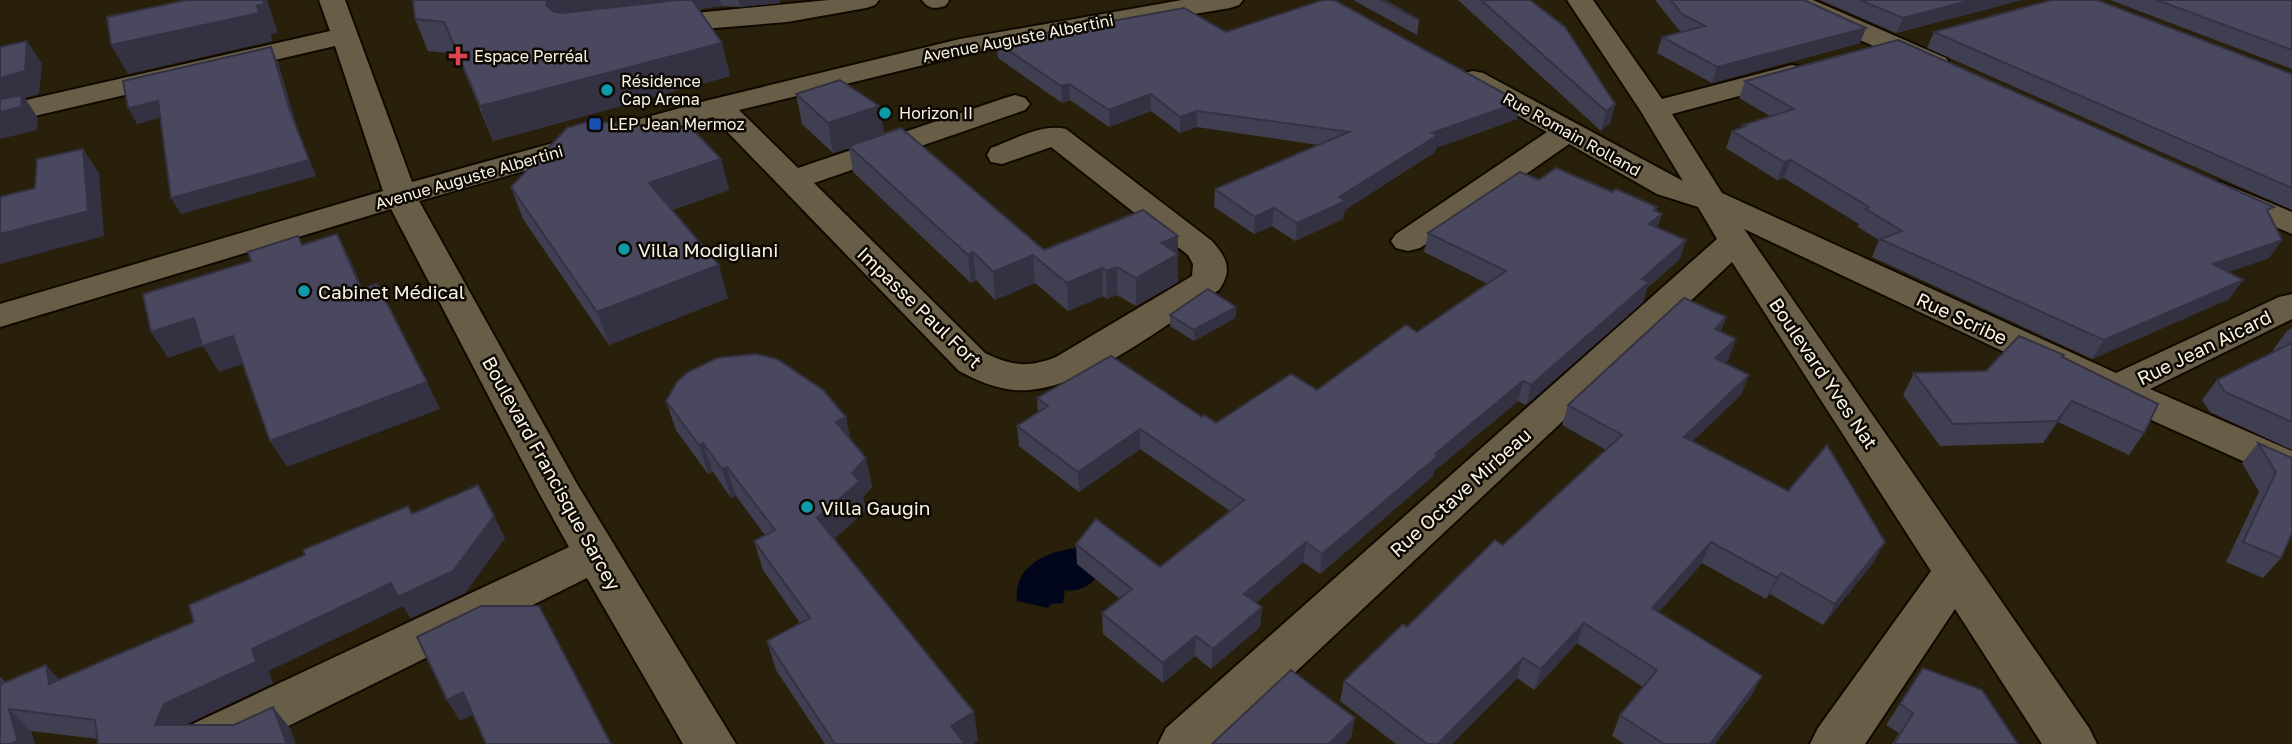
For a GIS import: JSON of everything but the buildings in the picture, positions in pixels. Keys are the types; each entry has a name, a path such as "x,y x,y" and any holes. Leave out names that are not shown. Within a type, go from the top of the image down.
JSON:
{"street":[{"name":"Boulevard Francisque Sarcey","path":"332,0 401,197 595,554 710,744"},
{"path":"626,29 722,17 760,19 866,0"},
{"name":"Avenue Auguste Albertini","path":"0,316 719,106 962,46 1230,0"},
{"name":"Boulevard Yves Nat","path":"1580,0 1655,110 1735,241 2071,744"},
{"path":"1792,0 1956,73"},
{"path":"1856,56 1932,35"},
{"path":"0,115 344,36"},
{"name":"Rue Romain Rolland","path":"1448,65 1668,187 1710,200"},
{"path":"1655,110 1816,67"},
{"path":"792,180 1015,104"},
{"name":"Impasse Paul Fort","path":"719,106 972,362 1006,378 1032,378 1071,368 1207,282 1212,273 1211,264 1200,248 1055,135 1002,155"},
{"path":"1408,241 1568,131"},
{"path":"2192,179 2292,224"},
{"name":"Rue Scribe","path":"1710,200 2292,468"},
{"name":"Rue Octave Mirbeau","path":"1184,744 1735,241"},
{"name":"Rue Jean Aicard","path":"2116,389 2292,305"},
{"path":"202,744 595,554"},
{"path":"1836,744 1956,571"}],"water":[{"path":"1075,548 1087,551 1095,579 1092,582 1078,590 1065,590 1063,603 1051,604 1048,608 1017,601 1020,579 1033,563 1053,553"}],"place":[{"name":"Espace Perréal","path":"458,56"},
{"name":"Résidence Cap Arena","path":"607,90"},
{"name":"Horizon II","path":"885,113"},
{"name":"LEP Jean Mermoz","path":"595,124"},
{"name":"Villa Modigliani","path":"624,249"},
{"name":"Cabinet Médical","path":"304,291"},
{"name":"Villa Gaugin","path":"807,507"}]}
